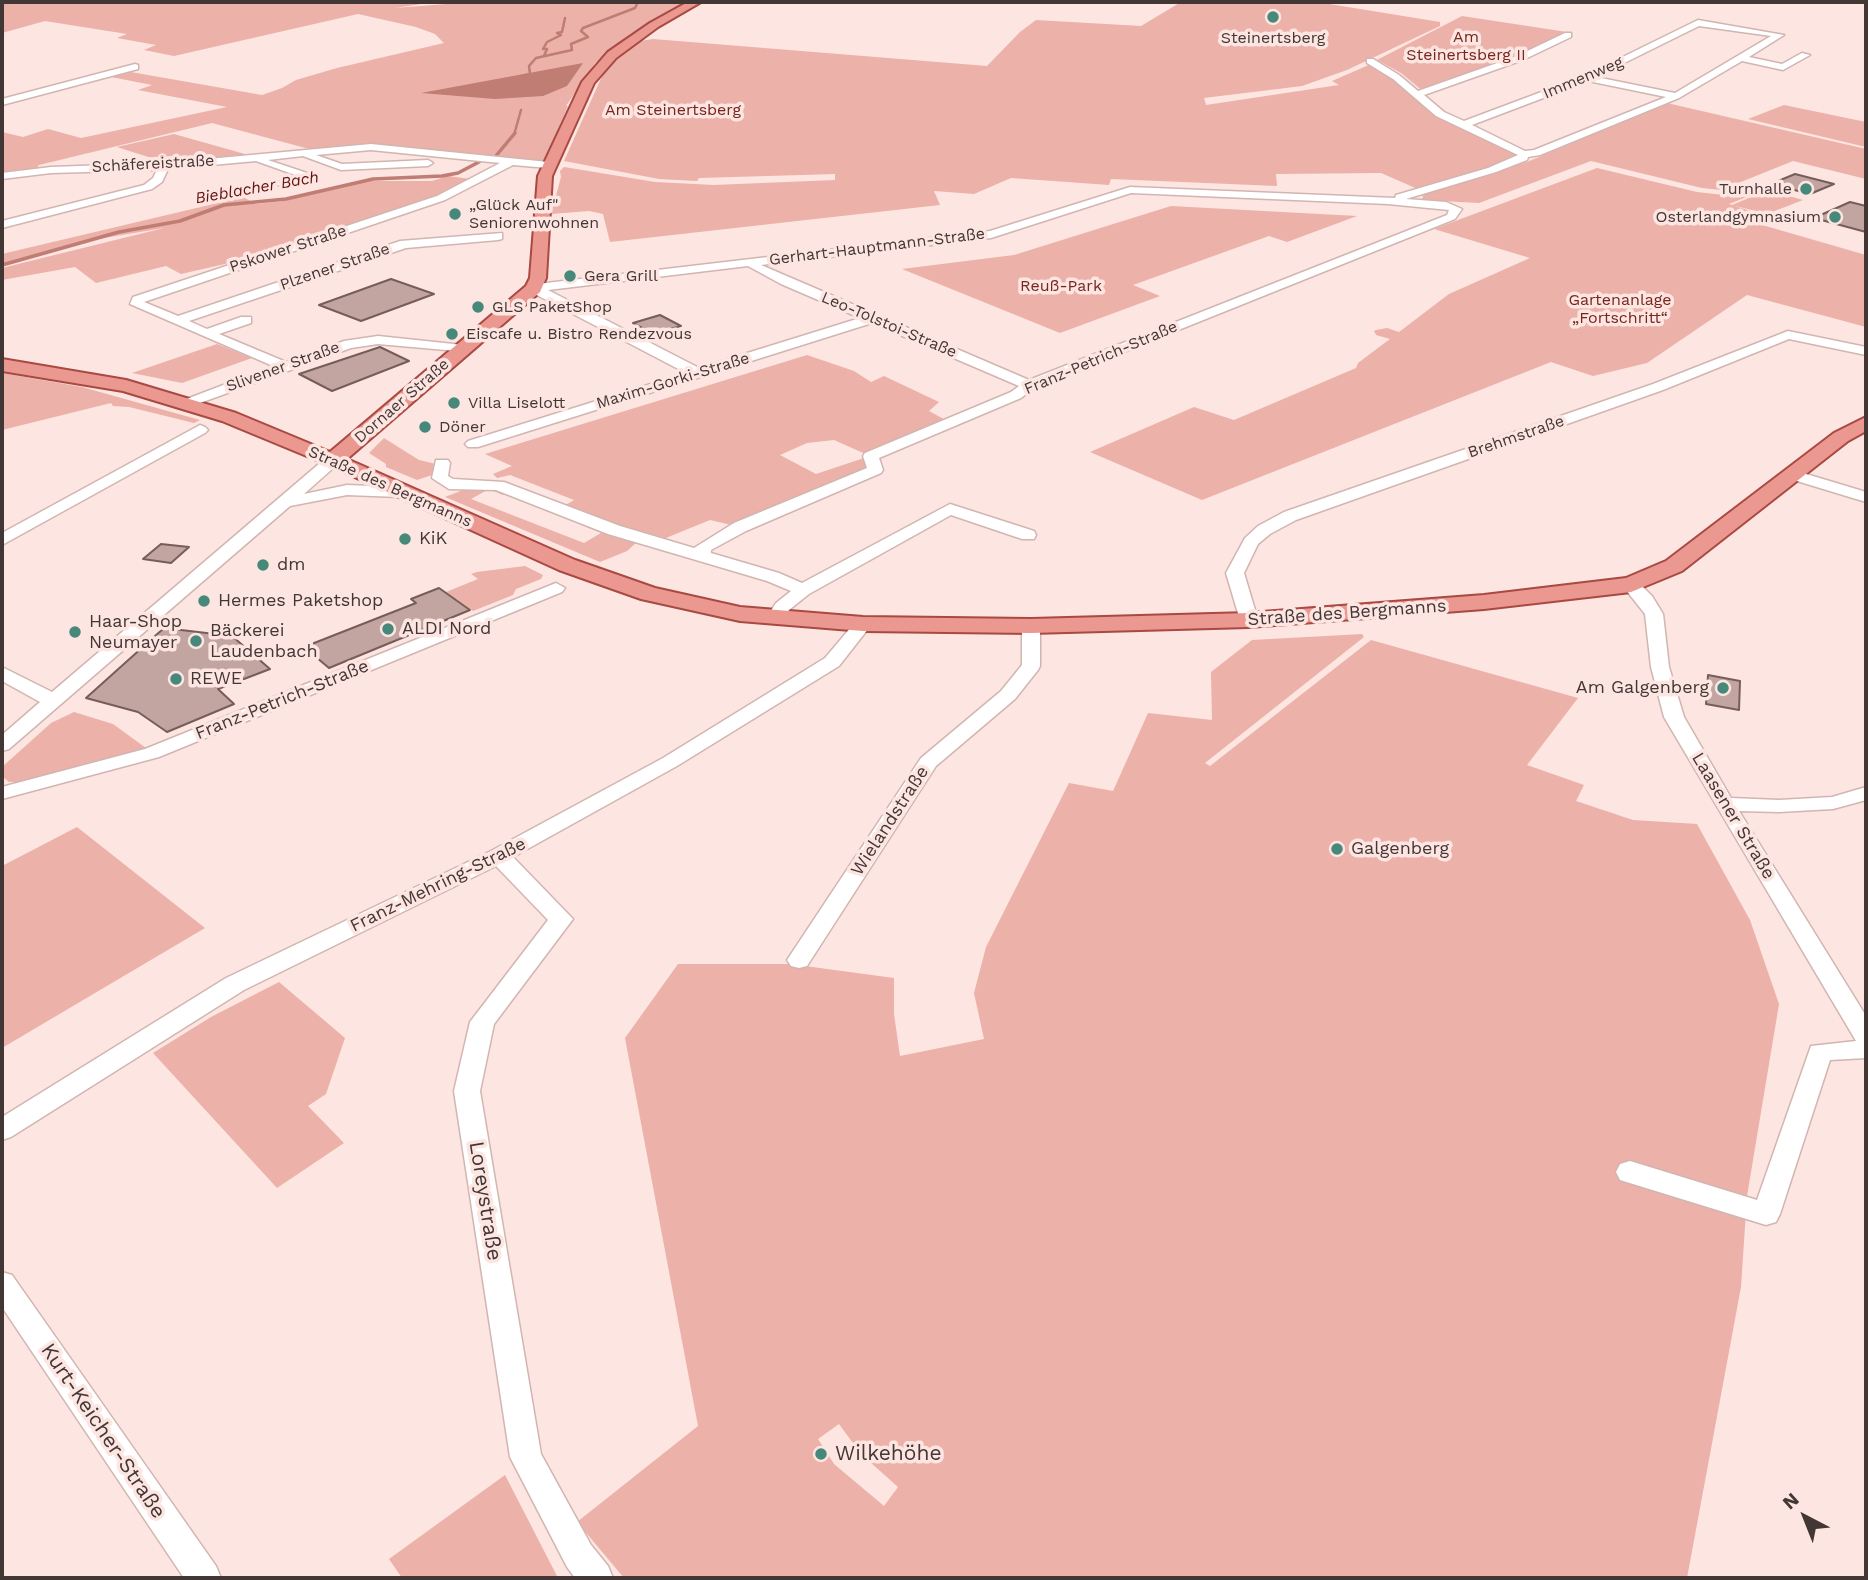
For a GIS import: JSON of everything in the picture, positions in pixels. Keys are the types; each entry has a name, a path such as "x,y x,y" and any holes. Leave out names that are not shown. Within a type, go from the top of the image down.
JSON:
{"main road":[{"path":"534,288 538,278 540,216 548,165 588,82 599,66 654,25 696,2"},
{"name":"Dornaer Straße","path":"333,460 534,288"},
{"name":"Straße des Bergmanns","path":"2,365 77,376 196,400 399,492 599,578 692,605 775,618 863,624 1031,626 1249,620 1471,603 1631,585 1674,566 1841,437 1866,423"}],"street":[{"name":"Immenweg","path":"1465,124 1587,78 1698,23 1780,35 1740,58"},
{"path":"1416,95 1520,58 1568,35"},
{"path":"1370,61 1396,77 1440,114 1522,154 1536,153 1676,96 1740,58 1783,67 1805,55"},
{"path":"2,102 135,66"},
{"path":"1587,78 1676,96"},
{"name":"Schäfereistraße","path":"2,176 75,169 164,166 371,147 548,165"},
{"name":"Schäfereistraße","path":"304,152 308,156 341,167 427,163 452,157"},
{"path":"1388,201 1492,170 1523,158 1522,154"},
{"path":"249,158 310,176 282,184"},
{"name":"Pskower Straße","path":"284,366 138,304 138,300 441,198 509,163"},
{"path":"2,225 148,187 158,180 164,166"},
{"path":"2,190 68,174 75,169"},
{"name":"Gerhart-Hauptmann-Straße","path":"534,288 991,234 1130,190 1446,205 1456,209 1451,217"},
{"name":"Franz-Petrich-Straße","path":"702,556 703,548 740,527 875,470 871,456 1016,395 1029,384 1451,217"},
{"name":"Plzener Straße","path":"177,321 404,244 420,240 498,236"},
{"name":"Leo-Tolstoi-Straße","path":"751,262 755,267 1029,384"},
{"path":"534,288 697,373"},
{"name":"Maxim-Gorki-Straße","path":"473,444 874,318"},
{"path":"207,333 246,320"},
{"name":"Brehmstraße","path":"1249,620 1235,573 1251,542 1264,530 1290,516 1658,387 1788,335 1866,351"},
{"name":"Slivener Straße","path":"196,400 326,350 363,341 463,349"},
{"path":"2,540 200,430"},
{"name":"Dornaer Straße","path":"2,745 333,460"},
{"name":"Straße des Bergmanns","path":"442,463 440,478 449,484 498,485 614,530 773,577 803,590"},
{"path":"1793,475 1866,497"},
{"path":"283,504 330,491 399,492"},
{"path":"775,618 782,607 803,590 950,509 1028,535"},
{"name":"Laasener Straße","path":"1631,585 1646,600 1654,614 1660,667 1674,718 1866,1036"},
{"name":"Franz-Petrich-Straße","path":"2,793 152,752 275,705 556,588"},
{"name":"Franz-Mehring-Straße","path":"2,1130 235,984 499,856 670,762 832,662 863,624"},
{"name":"Wielandstraße","path":"799,960 928,762 1008,695 1031,666 1031,626"},
{"path":"2,673 52,702"},
{"path":"1724,804 1779,806 1833,803 1866,793"},
{"name":"Loreystraße","path":"499,856 561,919 482,1021 467,1091 526,1457 579,1556 596,1578"},
{"path":"1630,1172 1766,1214 1820,1052 1866,1049"},
{"name":"Kurt-Keicher-Straße","path":"2,1284 202,1578"}],"green space":[{"path":"2,2 435,2 395,8 472,2 692,2 656,20 595,63 566,106 544,162 402,147 313,150 212,123 39,165 36,169 2,175 2,132 23,137 48,129 81,138 227,107 138,90 152,85 106,76 125,71 262,95 296,80 337,68 444,43 435,34 416,27 358,14 174,56 144,50 156,45 117,38 127,34 45,21 2,33"},
{"name":"Am Steinertsberg","path":"1181,2 1317,2 1440,22 1440,26 1347,70 1302,86 1204,98 1206,105 1339,85 1332,81 1371,64 1392,77 1413,96 1512,151 1518,159 1420,190 1381,173 1276,174 1277,186 1111,179 1109,185 1011,178 974,194 934,191 940,205 610,242 603,214 589,211 551,214 561,177 560,171 564,167 655,182 714,185 835,180 835,174 699,178 697,181 659,179 564,161 607,65 640,41 653,39 987,66 1020,32 1036,20 1141,26"},
{"name":"Am Steinertsberg II","path":"1462,16 1567,32 1516,56 1424,92 1401,73 1377,60"},
{"path":"1667,103 1866,149 1866,179 1793,161 1721,190 1702,188 1591,161 1479,203 1422,200 1424,192 1527,162"},
{"path":"1784,105 1866,122 1866,147 1748,119"},
{"path":"174,134 252,156 167,163 117,147"},
{"name":"Gartenanlage „Fortschritt“","path":"1597,168 1697,192 1724,195 1749,187 1764,190 1729,204 1754,212 1738,218 1866,255 1866,327 1747,295 1647,363 1593,376 1551,362 1202,500 1090,452 1194,407 1234,420 1356,368 1358,363 1390,339 1376,335 1374,331 1387,328 1399,332 1449,294 1530,258 1434,229"},
{"path":"448,176 470,179 432,198 238,261 181,274 166,266 96,283 75,267 2,280 2,268 164,228 92,240 2,264 2,254 243,197 256,204 283,201 360,181 432,181"},
{"path":"1768,190 1803,200 1767,214 1732,205"},
{"name":"Reuß-Park","path":"1171,206 1357,216 1287,242 1269,236 1133,285 1160,296 1060,333 902,269 1014,255"},
{"path":"217,344 252,358 182,383 132,373"},
{"path":"807,355 854,371 871,382 884,376 939,402 929,411 951,423 872,456 875,470 740,527 710,520 656,542 564,506 574,500 510,475 497,478 493,474 512,466 485,454","holes":["834,440 870,456 816,474 780,455 807,443"]},
{"path":"2,373 82,387 200,420 194,423 129,407 113,406 111,403 2,430"},
{"path":"384,438 419,460 436,464 438,473 417,480 386,467 386,464 369,453"},
{"path":"476,485 512,490 503,495 489,489 471,499 584,543 601,533 587,527 592,524 638,541 627,551 600,562 445,497"},
{"path":"525,566 543,575 541,579 516,589 513,595 473,611 446,592 478,579 471,574 477,572"},
{"path":"1362,634 1364,637 1205,763 1210,766 1371,640 1578,698 1527,765 1584,785 1576,801 1633,820 1697,824 1750,920 1779,1004 1747,1196 1741,1287 1687,1578 624,1578 577,1522 698,1426 625,1038 678,964 790,964 894,978 894,1014 900,1056 984,1039 974,993 986,947 1069,783 1113,791 1148,713 1212,720 1211,672 1252,640","holes":["839,1424 861,1454 898,1487 884,1506 834,1464 818,1439"]},
{"path":"74,712 113,724 146,748 24,782 9,782 2,776 2,767 51,723"},
{"path":"77,827 205,928 2,1048 2,866"},
{"path":"279,982 345,1038 326,1094 308,1106 344,1143 277,1188 153,1053 211,1017"},
{"path":"505,1475 558,1578 402,1578 389,1559"}],"shaded area":[{"path":"583,63 567,86 543,96 495,99 421,93"}],"building":[{"name":"Turnhalle","path":"1795,174 1834,184 1810,194 1771,184"},
{"name":"Osterlandgymnasium","path":"1850,202 1866,206 1866,232 1814,218"},
{"path":"391,279 434,294 361,321 319,305"},
{"path":"660,315 681,326 653,334 633,323"},
{"path":"380,347 409,361 332,391 299,374"},
{"path":"161,544 189,547 171,563 143,559"},
{"name":"ALDI Nord","path":"439,588 470,610 329,668 304,647 416,603 411,599"},
{"name":"REWE","path":"164,628 232,636 270,669 218,689 234,704 167,732 138,712 86,698"},
{"name":"Am Galgenberg","path":"1708,675 1740,681 1739,710 1706,704"}],"waterway":[{"name":"Bieblacher Bach","path":"523,76 530,74 529,66 536,58 572,50 571,44 588,37 581,31 583,28 635,8 638,2"},
{"path":"544,56 547,49 543,49 547,42 561,35 557,33 562,32 565,18"},
{"name":"Bieblacher Bach","path":"514,134 521,110"},
{"name":"Bieblacher Bach","path":"495,157 514,134"},
{"name":"Bieblacher Bach","path":"2,265 119,232 180,221 224,205 286,199 373,179 442,176 458,173 479,162"}],"place":[{"name":"Steinertsberg","path":"1273,17"},
{"name":"Turnhalle","path":"1806,189"},
{"name":"„Glück Auf\" Seniorenwohnen","path":"455,214"},
{"name":"Osterlandgymnasium","path":"1835,217"},
{"name":"Gera Grill","path":"570,276"},
{"name":"GLS PaketShop","path":"478,307"},
{"name":"Eiscafe u. Bistro Rendezvous","path":"452,334"},
{"name":"Villa Liselott","path":"454,403"},
{"name":"Döner","path":"425,427"},
{"name":"KiK","path":"405,539"},
{"name":"dm","path":"263,565"},
{"name":"Hermes Paketshop","path":"204,601"},
{"name":"ALDI Nord","path":"388,629"},
{"name":"Haar-Shop Neumayer","path":"75,632"},
{"name":"Bäckerei Laudenbach","path":"196,641"},
{"name":"REWE","path":"176,679"},
{"name":"Am Galgenberg","path":"1723,688"},
{"name":"Galgenberg","path":"1337,849"},
{"name":"Wilkehöhe","path":"821,1454"}]}
